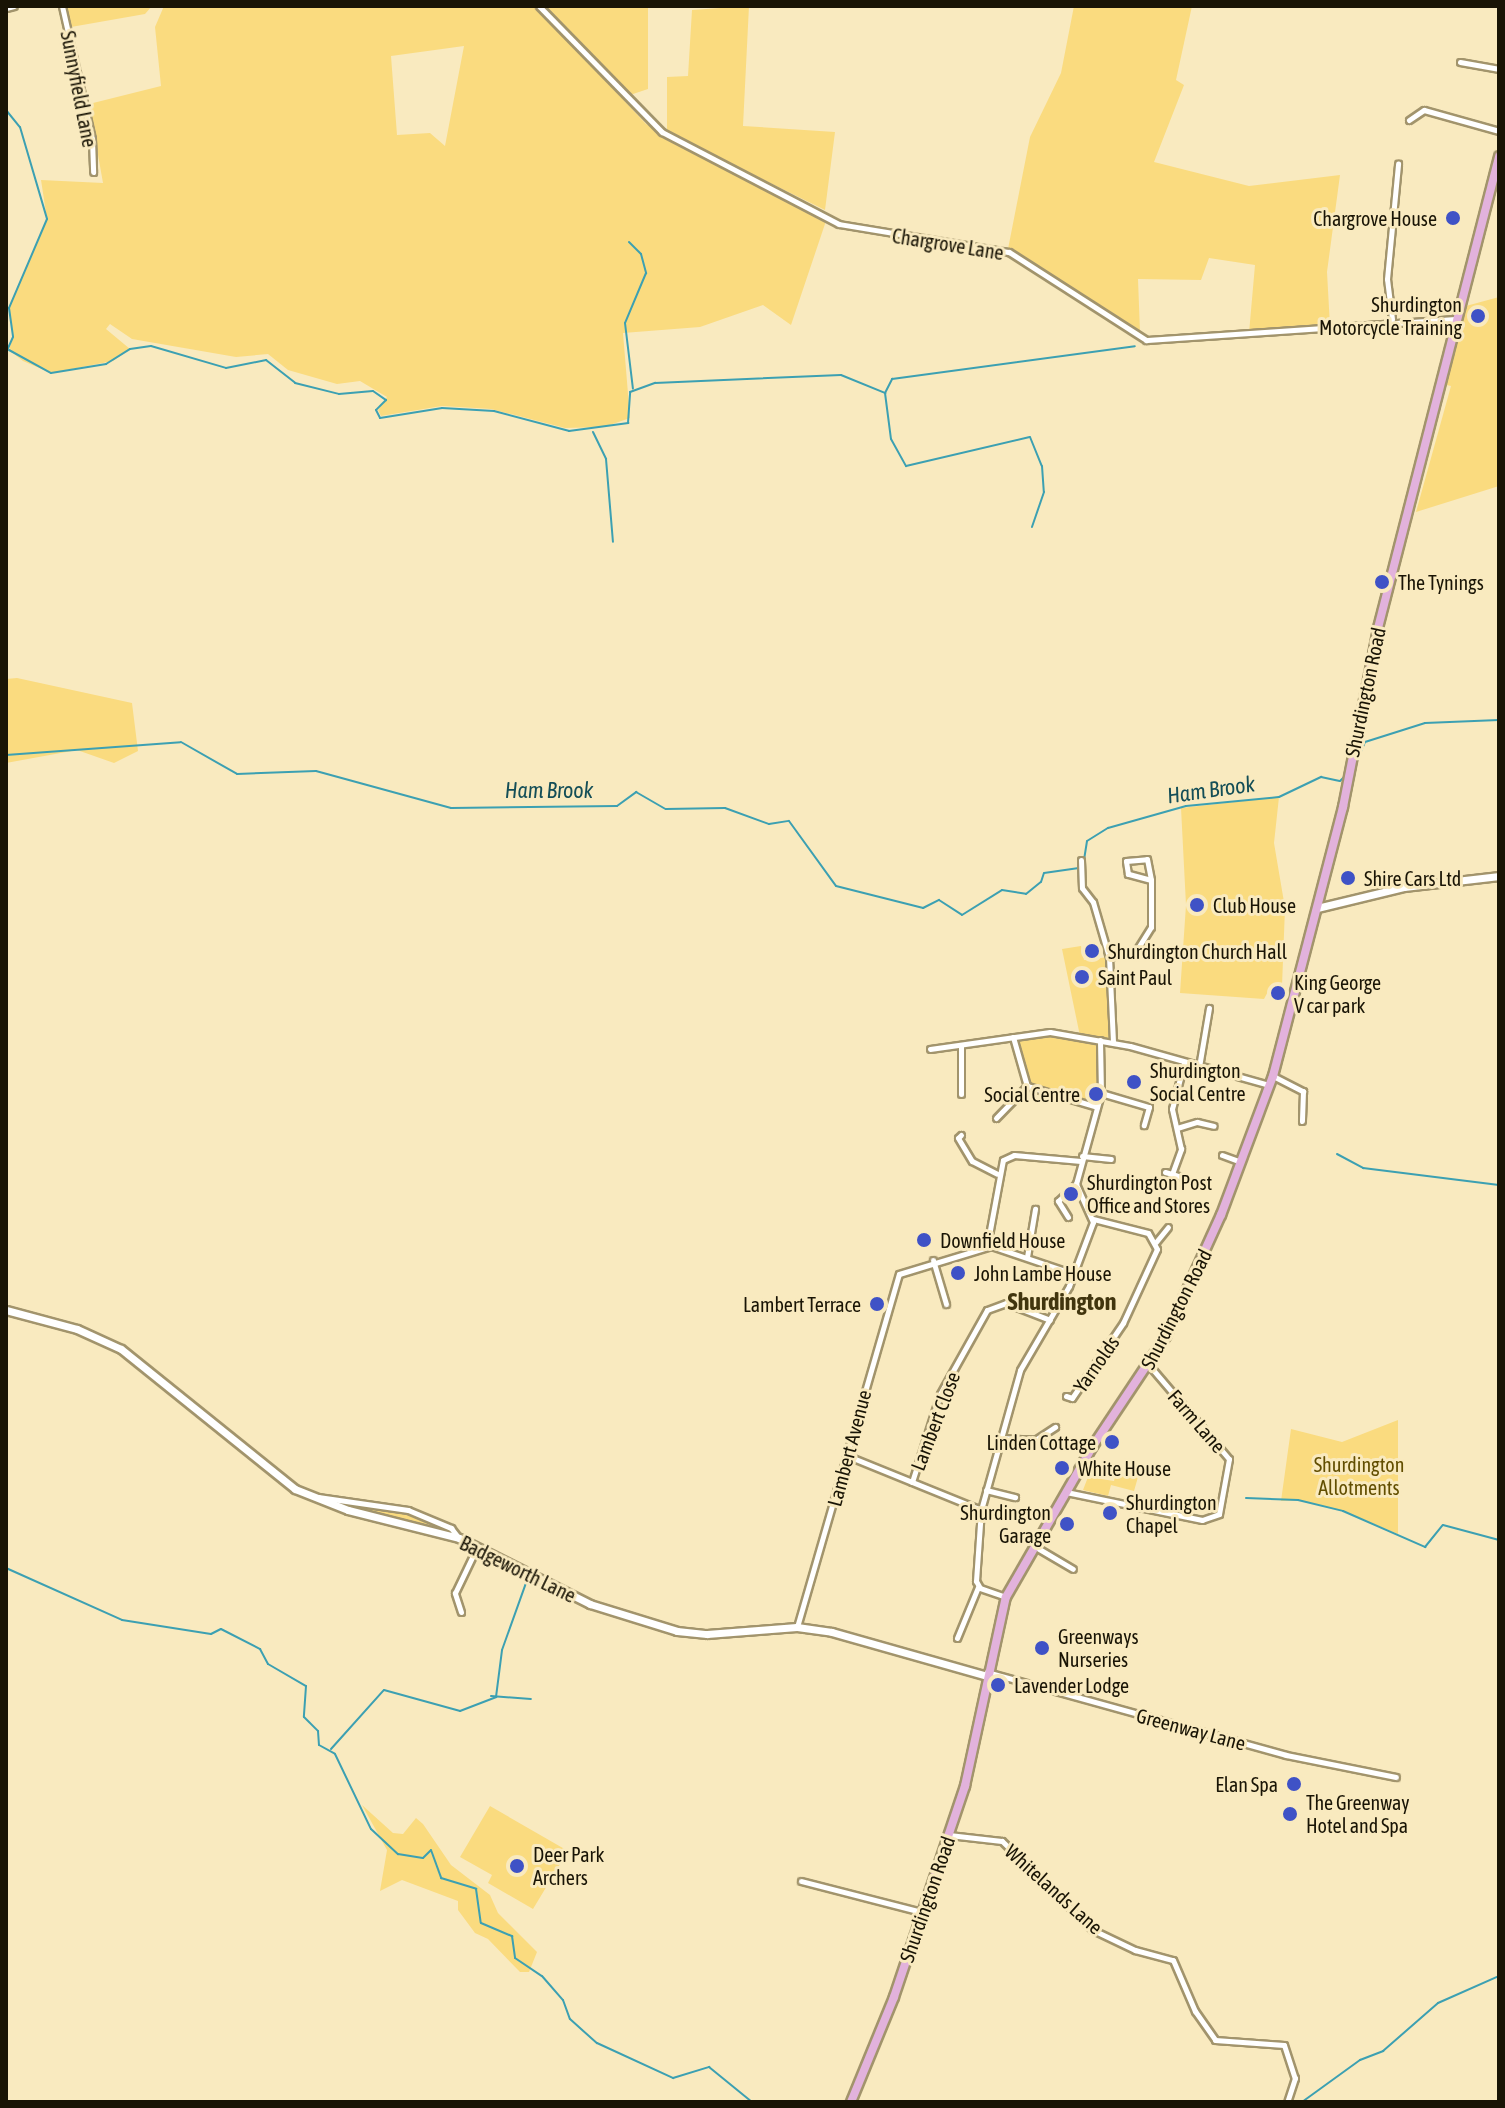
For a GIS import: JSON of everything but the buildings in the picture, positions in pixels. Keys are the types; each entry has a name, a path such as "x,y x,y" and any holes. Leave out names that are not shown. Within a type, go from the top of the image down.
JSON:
{"main road":[{"name":"Shurdington Road","path":"851,2102 949,1835 975,1747 987,1674 1006,1597 1066,1492 1149,1365 1179,1310 1242,1162 1272,1081 1343,807 1363,690 1499,156"}],"street":[{"name":"Sunnyfield Lane","path":"62,6 92,139 93,172"},
{"name":"Chargrove Lane","path":"539,6 662,132 839,224 1009,252 1146,340 1281,333 1392,319 1456,319"},
{"path":"1460,62 1499,69"},
{"path":"1409,120 1424,110 1499,131"},
{"path":"1392,319 1387,279 1398,164"},
{"path":"1109,957 1131,954 1149,936 1151,880 1147,859 1126,861 1128,874 1151,880"},
{"path":"1081,860 1082,888 1093,902 1109,957 1113,1042"},
{"path":"1317,908 1404,887 1499,876"},
{"path":"1199,1067 1209,1008"},
{"path":"930,1049 1050,1032 1113,1042 1199,1067 1272,1081 1303,1091 1302,1121"},
{"path":"1013,1037 1027,1086"},
{"path":"1068,1217 1058,1201 1076,1184 1101,1093 1100,1040"},
{"path":"961,1046 961,1094"},
{"path":"1181,1177 1169,1173 1181,1149 1172,1102 1184,1063"},
{"path":"1027,1086 1097,1107"},
{"path":"996,1118 1027,1086"},
{"path":"1101,1093 1149,1107 1144,1125"},
{"path":"1176,1128 1197,1122 1214,1126"},
{"path":"957,1137 972,1161 997,1174"},
{"path":"987,1246 997,1174 1003,1160 1014,1155 1111,1159"},
{"path":"1222,1155 1242,1162"},
{"path":"957,1638 978,1586 981,1510 1020,1370 1074,1274 1093,1219 1076,1184"},
{"path":"1027,1257 1035,1209"},
{"path":"1093,1219 1148,1233 1156,1242"},
{"name":"Yarnolds","path":"1072,1398 1134,1305 1156,1242 1168,1227"},
{"path":"946,1304 933,1260 987,1246 1074,1274"},
{"name":"Lambert Avenue","path":"797,1627 892,1310 894,1283 902,1271 933,1260"},
{"name":"Lambert Close","path":"912,1482 940,1394 993,1305 1006,1303 1050,1320"},
{"name":"Badgeworth Lane","path":"6,1310 77,1329 121,1349 280,1480 314,1498 459,1538 590,1604 677,1631 707,1634 797,1627 874,1641 987,1674"},
{"name":"Farm Lane","path":"1066,1492 1202,1520 1219,1514 1229,1459 1149,1365"},
{"path":"1001,1438 1035,1440 1055,1427"},
{"path":"848,1456 981,1510"},
{"path":"986,1490 1015,1497"},
{"path":"314,1498 408,1510 451,1528 459,1538"},
{"path":"1034,1546 1073,1569"},
{"path":"461,1612 455,1593 477,1547"},
{"path":"978,1586 1006,1597"},
{"name":"Greenway Lane","path":"987,1674 1294,1757 1396,1777"},
{"name":"Whitelands Lane","path":"949,1835 1002,1841 1093,1930 1135,1950 1173,1960 1195,2011 1215,2040 1284,2045 1295,2071 1287,2102"},
{"path":"801,1881 923,1912"}],"green space":[{"path":"67,6 152,6 145,14 71,27"},
{"path":"164,6 536,6 646,124 827,218 791,325 763,305 700,327 623,333 630,418 604,427 565,428 491,409 442,406 381,416 378,410 387,397 360,381 337,384 288,370 268,354 236,357 132,339 110,324 106,329 130,349 113,361 51,373 23,361 9,350 13,337 9,308 47,219 41,180 103,183 89,104 161,86 155,27","holes":["464,46 445,146 430,133 397,135 391,56"]},
{"path":"544,6 648,6 648,89 627,96"},
{"path":"749,6 743,126 835,132 825,210 667,132 667,77 688,76 692,10"},
{"path":"1074,6 1192,6 1176,80 1184,85 1154,162 1249,186 1340,175 1327,272 1330,326 1249,333 1255,265 1209,258 1201,280 1138,279 1140,332 1008,249 1030,137 1061,73"},
{"path":"1499,297 1499,486 1416,512 1451,386 1442,384 1466,306"},
{"path":"17,678 132,703 138,751 114,763 77,750 6,763 6,679"},
{"path":"1279,797 1274,843 1285,908 1282,986 1272,984 1264,999 1180,993 1186,905 1181,808"},
{"path":"1081,946 1084,960 1109,957 1113,1042 1100,1040 1101,1093 1083,1102 1024,1081 1013,1037 1027,1033 1080,1036 1062,949"},
{"name":"Shurdington Allotments","path":"1398,1420 1398,1534 1343,1511 1298,1500 1281,1501 1291,1429 1342,1442"},
{"path":"1117,1468 1138,1477 1134,1491 1111,1485 1108,1496 1083,1490 1088,1477 1114,1481"},
{"path":"328,1498 405,1512 447,1530 357,1509"},
{"path":"362,1805 393,1833 403,1834 416,1818 423,1824 451,1865 490,1895 498,1913 537,1952 529,1972 520,1972 488,1939 475,1933 458,1910 458,1901 402,1880 380,1891 387,1850"},
{"name":"Deer Park Archers","path":"490,1806 568,1851 533,1909 488,1883 492,1875 460,1857"}],"waterway":[{"path":"6,110 20,127 47,219 9,308 13,337 6,353"},
{"path":"629,242 641,254 646,273 625,323 633,389"},
{"path":"9,350 51,373 106,364 130,349 151,346 226,368 266,360 295,383 339,394 373,391 386,400 376,410 380,418 442,408 494,411 569,431 628,423 630,392 655,383 841,375 885,393 892,379 1135,346"},
{"path":"885,393 891,439 906,466 1030,437 1042,466 1044,492 1032,527"},
{"path":"593,432 606,459 613,542"},
{"name":"Ham Brook","path":"1354,768 1365,742 1425,723 1499,720"},
{"name":"Ham Brook","path":"6,755 181,742 237,774 316,771 451,808 617,806 636,792 666,809 725,808 769,824 789,821 836,886 923,908 939,900 962,915 1002,890 1026,894 1041,882 1044,873 1081,868"},
{"name":"Ham Brook","path":"1084,860 1087,841 1108,828 1186,806 1279,797 1321,777 1340,781 1346,775"},
{"path":"1337,1154 1363,1168 1499,1185"},
{"path":"1246,1498 1298,1500 1343,1511 1425,1547 1443,1525 1499,1540"},
{"path":"6,1568 122,1620 211,1634 221,1629 260,1649 268,1664 306,1686 304,1717 318,1731 319,1745 335,1754 371,1829 398,1854 423,1858 431,1850 441,1878 476,1889 481,1923 512,1936 515,1958 542,1976 563,2000 570,2019 597,2043 673,2078 709,2067 752,2102"},
{"path":"331,1749 384,1690 460,1711 496,1697 502,1650 526,1583"},
{"path":"491,1696 531,1699"},
{"path":"1302,2102 1360,2060 1383,2051 1438,2003 1499,1976"}],"place":[{"name":"Chargrove House","path":"1453,218"},
{"name":"Shurdington Motorcycle Training","path":"1478,316"},
{"name":"The Tynings","path":"1382,582"},
{"name":"Shire Cars Ltd","path":"1348,878"},
{"name":"Club House","path":"1197,905"},
{"name":"Shurdington Church Hall","path":"1092,951"},
{"name":"Saint Paul","path":"1082,977"},
{"name":"King George V car park","path":"1278,993"},
{"name":"Shurdington Social Centre","path":"1134,1082"},
{"name":"Social Centre","path":"1096,1094"},
{"name":"Shurdington Post Office and Stores","path":"1071,1194"},
{"name":"Downfield House","path":"924,1240"},
{"name":"John Lambe House","path":"958,1273"},
{"name":"Lambert Terrace","path":"877,1304"},
{"name":"Linden Cottage","path":"1112,1442"},
{"name":"White House","path":"1062,1468"},
{"name":"Shurdington Chapel","path":"1110,1513"},
{"name":"Shurdington Garage","path":"1067,1524"},
{"name":"Greenways Nurseries","path":"1042,1648"},
{"name":"Lavender Lodge","path":"998,1685"},
{"name":"Elan Spa","path":"1294,1784"},
{"name":"The Greenway Hotel and Spa","path":"1290,1814"},
{"name":"Deer Park Archers","path":"517,1866"}],"district":[{"name":"Shurdington","path":"1062,1302"}]}
